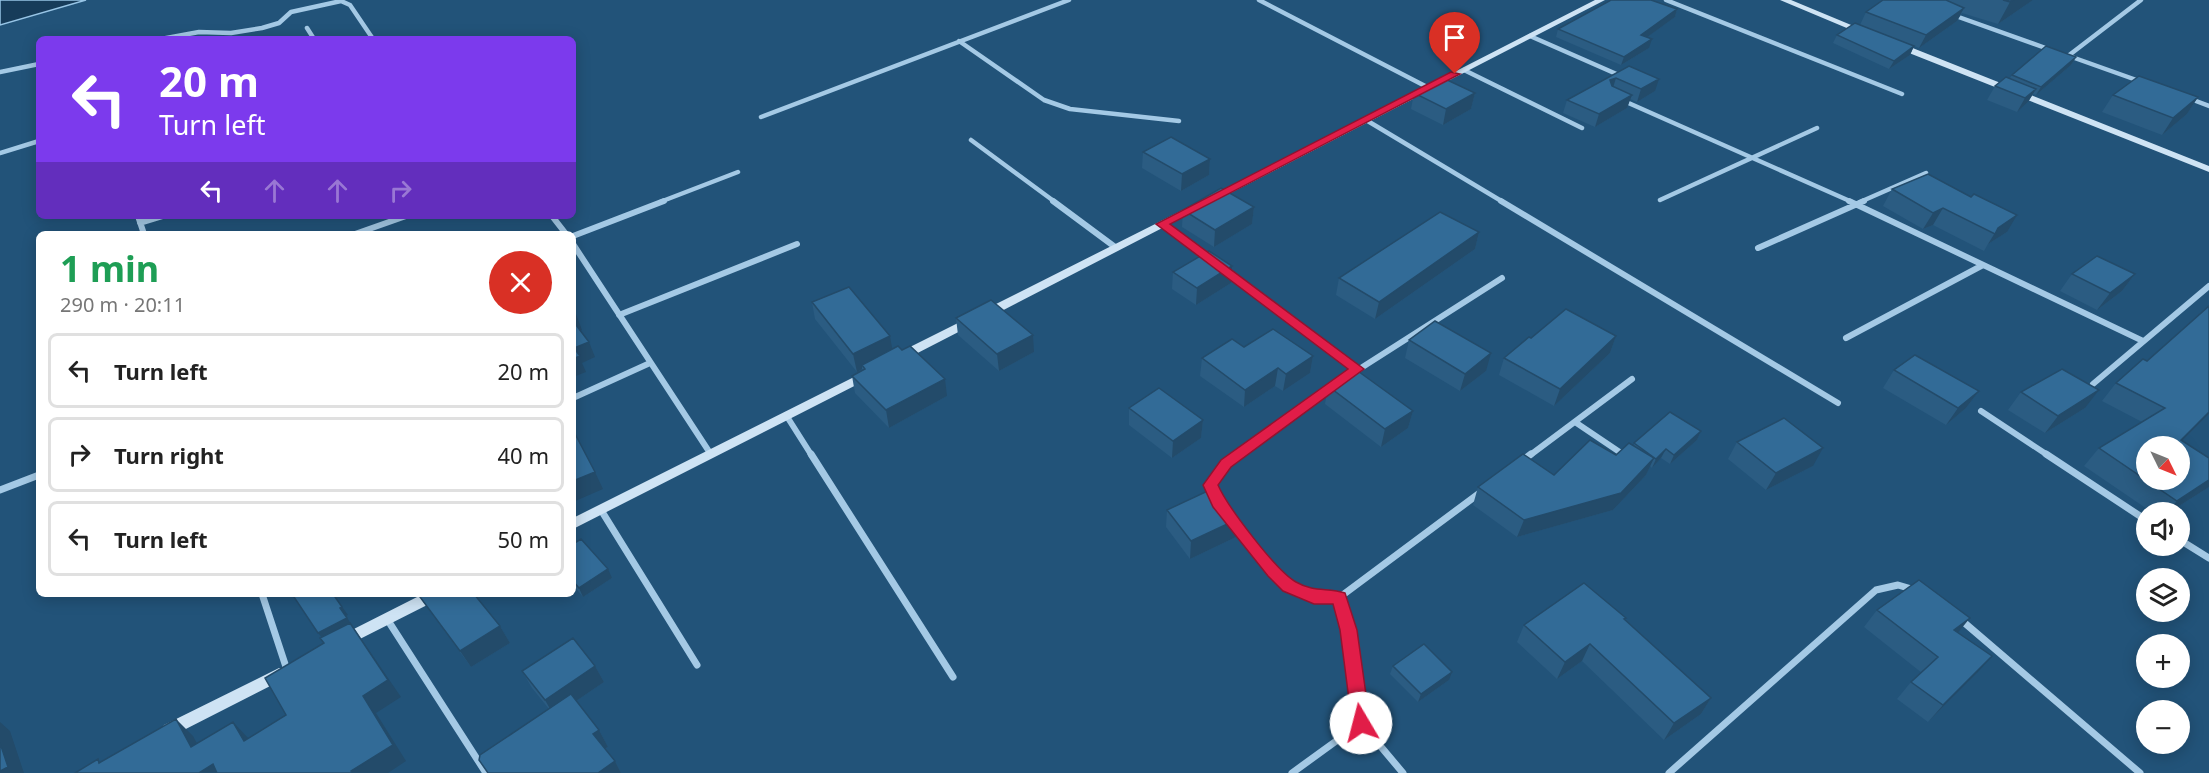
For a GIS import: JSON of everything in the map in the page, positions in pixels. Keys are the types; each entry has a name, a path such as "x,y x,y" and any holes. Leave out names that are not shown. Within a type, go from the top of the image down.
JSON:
{"street":[{"path":"761,117 1069,0"},
{"path":"1259,0 1429,88"},
{"path":"892,361 1601,0"},
{"path":"1666,0 1902,94"},
{"path":"1784,0 1872,35"},
{"path":"2068,56 2141,0"},
{"path":"178,36 200,32 231,33 262,28 279,23 291,12 341,1 350,5 371,36"},
{"path":"1944,12 2144,83"},
{"path":"307,28 312,36"},
{"path":"1530,36 1622,76"},
{"path":"1882,39 2209,170"},
{"path":"959,41 1044,100 1055,105 1070,109 1179,121"},
{"path":"0,72 36,65"},
{"path":"1464,70 1582,128"},
{"path":"2176,94 2209,106"},
{"path":"1621,100 1856,204 2143,341"},
{"path":"1366,120 1838,403"},
{"path":"1660,200 1817,128"},
{"path":"970,140 1115,248"},
{"path":"0,153 36,142"},
{"path":"576,235 738,172"},
{"path":"1758,248 1926,173"},
{"path":"139,219 143,231"},
{"path":"140,223 153,219"},
{"path":"364,231 398,219"},
{"path":"554,219 564,231"},
{"path":"1161,224 1357,369"},
{"path":"620,315 797,244"},
{"path":"576,249 710,453"},
{"path":"1846,338 1983,265"},
{"path":"1218,502 1210,485 1226,464 1357,369 1502,278"},
{"path":"2093,384 2209,286"},
{"path":"576,397 650,363"},
{"path":"576,522 871,372"},
{"path":"1519,464 1632,379"},
{"path":"1981,411 2136,513"},
{"path":"786,415 953,677"},
{"path":"1575,422 1629,458"},
{"path":"0,490 36,476"},
{"path":"1232,520 1274,572 1289,586 1314,597 1340,597 1491,485"},
{"path":"601,510 697,664"},
{"path":"2190,546 2209,558"},
{"path":"1669,773 1876,590 1898,585 1920,591"},
{"path":"159,735 292,667 263,597"},
{"path":"327,650 430,597"},
{"path":"1340,597 1348,630 1361,723 1403,773"},
{"path":"1949,610 2140,773"},
{"path":"387,619 486,773"},
{"path":"1292,773 1361,723"}],"water":[{"path":"0,0 86,0 0,25"}],"building":[{"path":"1611,0 1651,0 1677,9 1641,35 1652,39 1624,57 1558,29"},
{"path":"1883,0 1946,0 1964,8 1926,35 1866,12"},
{"path":"1855,23 1914,46 1894,61 1837,35"},
{"path":"2046,46 2076,57 2041,87 2012,75"},
{"path":"1629,66 1659,79 1641,89 1616,78 1610,80 1612,86 1632,95 1599,114 1567,100"},
{"path":"2139,76 2198,97 2173,118 2113,95"},
{"path":"2006,77 2036,89 2025,98 1995,86"},
{"path":"1443,78 1475,93 1446,109 1414,93"},
{"path":"1171,137 1210,159 1182,174 1143,152"},
{"path":"1928,174 1971,197 1974,194 2017,215 1998,228 1995,234 1943,208 1933,213 1892,189"},
{"path":"1221,188 1254,207 1215,230 1183,210"},
{"path":"1440,212 1479,232 1379,302 1339,278"},
{"path":"1209,251 1232,266 1197,288 1173,272"},
{"path":"2097,256 2135,274 2110,293 2072,274"},
{"path":"849,287 890,336 853,354 812,302"},
{"path":"991,300 1033,335 997,354 956,318"},
{"path":"2209,306 2209,412 2185,436 2136,436 2136,473 2099,448 2165,408 2116,383 2143,359 2147,361"},
{"path":"1566,309 1616,336 1560,389 1504,358"},
{"path":"1435,321 1491,353 1465,374 1409,340"},
{"path":"576,325 589,342 576,347"},
{"path":"1273,329 1313,356 1286,374 1278,368 1245,390 1202,358 1232,339 1244,347"},
{"path":"898,346 902,350 910,346 945,379 886,410 852,376 865,369 862,365"},
{"path":"1915,355 1979,391 1958,408 1894,370"},
{"path":"1355,369 1413,411 1385,429 1328,386"},
{"path":"2062,369 2099,390 2058,416 2021,392"},
{"path":"1159,388 1203,420 1173,441 1129,408"},
{"path":"1670,412 1701,431 1674,455 1666,449 1656,459 1634,443"},
{"path":"1784,418 1823,448 1776,473 1737,442"},
{"path":"576,436 595,472 576,480"},
{"path":"1590,440 1616,455 1629,443 1654,458 1621,493 1524,520 1478,487 1523,454 1554,475"},
{"path":"2190,446 2209,458 2209,480 2177,501 2161,490 2190,490"},
{"path":"1214,488 1238,519 1191,541 1167,510"},
{"path":"581,539 608,569 579,588 576,584 576,542"},
{"path":"1919,580 1970,618 1954,630 1992,656 1943,705 1911,682 1938,657 1877,610"},
{"path":"1584,583 1626,618 1624,619 1711,698 1674,723 1590,644 1565,662 1524,625"},
{"path":"294,597 335,597 342,607 340,608 347,618 318,633"},
{"path":"420,597 476,597 500,626 460,651"},
{"path":"350,623 388,680 363,696 393,745 351,771 352,773 217,773 213,764 199,773 75,773 98,759 99,763 176,719 191,747 233,722 244,741 286,715 265,678 324,643 320,638"},
{"path":"573,638 595,666 545,700 522,671"},
{"path":"1424,644 1452,672 1421,694 1393,666"},
{"path":"571,694 599,730 593,734 615,761 598,773 488,773 479,760 480,755"},
{"path":"0,743 8,767 0,771"}],"route":[{"path":"1361,723 1348,630 1340,597 1314,597 1289,586 1274,572 1218,502 1210,485 1226,464 1357,369 1161,224 1455,74"}]}
